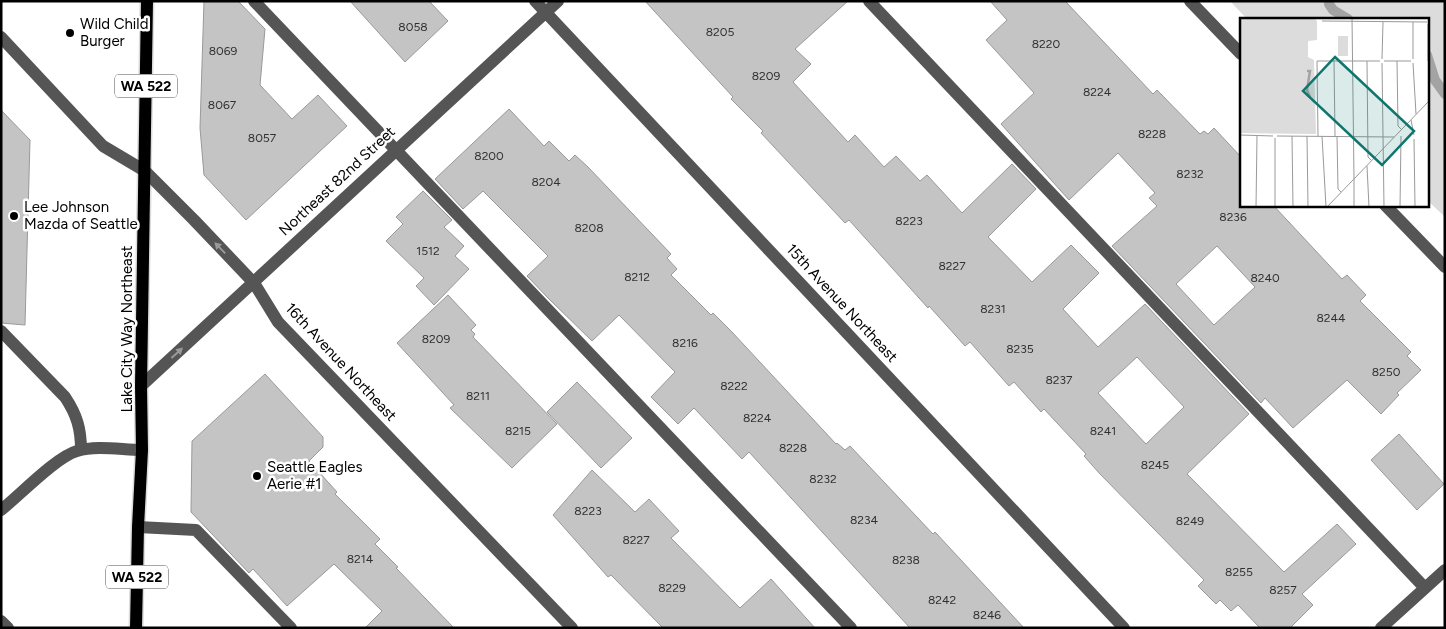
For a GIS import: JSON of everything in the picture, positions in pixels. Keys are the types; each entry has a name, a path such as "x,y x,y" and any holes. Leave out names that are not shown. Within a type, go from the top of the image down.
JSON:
{"main road":[{"name":"Lake City Way Northeast","path":"136,628 142,450 140,386 147,1"}],"street":[{"path":"254,1 851,628"},
{"name":"15th Avenue Northeast","path":"536,1 1124,628"},
{"name":"Northeast 82nd Street","path":"140,386 558,1"},
{"path":"869,1 1425,588"},
{"path":"1190,1 1240,53"},
{"name":"16th Avenue Northeast","path":"1,37 103,146 145,171 254,283 278,322 572,628"},
{"path":"1386,206 1445,267"},
{"path":"1,331 65,397 74,409 80,428 81,450"},
{"path":"1,510 59,462 81,450 142,450"},
{"path":"138,527 196,530 290,628"},
{"path":"1381,628 1445,570"},
{"path":"1,621 8,628"}],"shaded area":[{"path":"1230,1 1445,1 1445,217 1428,201 1428,18 1246,18"}],"building":[{"path":"204,1 238,1 265,29 260,85 292,119 318,95 347,126 246,220 204,175 200,128"},
{"path":"350,1 429,1 448,21 405,62"},
{"path":"645,1 848,1 795,49 811,64 793,82 848,142 855,135 884,167 896,156 920,181 927,175 962,213 1012,164 1036,189 988,237 1032,282 1071,245 1099,273 1063,309 1098,347 1145,304 1249,414 1187,474 1284,572 1337,524 1356,544 1302,594 1313,605 1290,628 1260,628 1238,605 1231,611 1220,600 1216,604 1198,586 1204,580 1100,474 1084,456 1086,454 1044,409 1041,412 1014,382 1009,386 970,342 965,346 849,220 845,223 761,133 763,131 731,99 733,97","holes":["1137,357 1184,407 1146,444 1098,393"]},
{"path":"990,1 1065,1 1153,94 1157,90 1200,134 1204,131 1208,134 1214,128 1240,156 1240,206 1274,206 1342,279 1347,275 1366,295 1360,301 1411,352 1407,356 1421,370 1397,393 1399,395 1381,414 1347,380 1293,428 1265,398 1261,403 1112,246 1157,206 1149,198 1155,193 1118,153 1069,200 1001,124 1034,93 986,40 1007,20","holes":["1217,246 1255,287 1214,325 1176,284"]},
{"path":"509,109 544,146 549,141 569,161 575,155 588,167 671,254 667,258 677,269 671,275 711,315 713,313 732,332 836,444 845,450 850,446 933,534 935,532 1024,628 910,628 749,452 742,459 694,408 678,424 651,397 675,372 619,315 592,341 548,298 527,276 548,256 483,191 463,209 435,179"},
{"name":"Lee Johnson Mazda of Seattle","path":"1,110 30,140 25,325 1,323"},
{"path":"423,191 452,220 444,227 464,246 455,256 469,269 434,305 416,286 424,278 386,241 403,224 396,217"},
{"path":"448,295 476,325 471,330 475,334 473,337 557,424 512,468 450,408 454,405 397,343"},
{"name":"Seattle Eagles Aerie #1","path":"265,374 323,437 323,447 309,461 337,492 335,494 380,539 375,544 454,628 365,628 382,611 334,564 287,606 253,569 249,573 191,512 192,441"},
{"path":"577,382 632,438 601,468 547,412"},
{"path":"1399,434 1444,484 1417,510 1371,460"},
{"path":"592,470 635,512 649,499 679,531 671,538 740,608 771,579 815,628 663,628 611,575 608,577 553,515"}],"waterway":[{"path":"1329,4 1333,10 1346,18"},
{"path":"1428,58 1435,80 1445,94"}],"place":[{"name":"Wild Child Burger","path":"70,33"},
{"name":"Lee Johnson Mazda of Seattle","path":"14,216"},
{"name":"Seattle Eagles Aerie #1","path":"257,476"}]}
